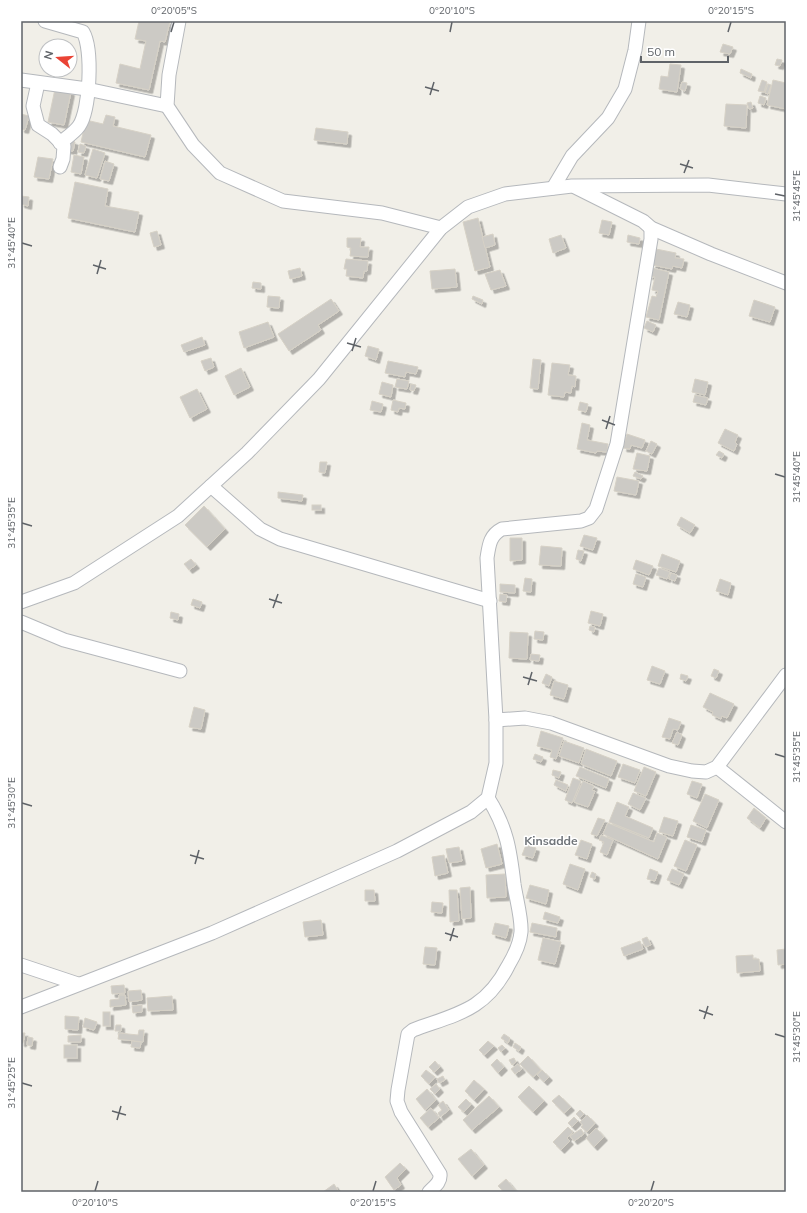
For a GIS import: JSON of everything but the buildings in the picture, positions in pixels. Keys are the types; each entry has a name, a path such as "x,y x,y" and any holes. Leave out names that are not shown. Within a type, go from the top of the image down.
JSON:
{"street":[{"path":"45,21 83,32 87,38 89,56 86,108 79,126 60,143"},
{"path":"179,21 169,75 167,106 193,145 220,173 284,201 382,213 441,228"},
{"path":"553,188 572,156 608,118 625,89 635,50 639,21"},
{"path":"21,80 87,89 167,106"},
{"path":"38,83 33,106 38,125 52,134 64,146 64,159 60,167"},
{"path":"21,602 74,583 178,516 247,452 319,379 441,228 468,207 505,194 572,186 708,185 786,194"},
{"path":"572,186 629,213 643,221 651,228 712,254 786,282"},
{"path":"21,1007 212,933 397,851 471,812 488,798 496,763 496,720 487,558 489,543 494,533 502,529 581,521 589,518 596,509 617,444 651,239 651,228"},
{"path":"211,486 260,530 280,539 490,601"},
{"path":"21,622 64,640 180,671"},
{"path":"496,720 525,718 551,723 669,766 692,771 706,772 717,767 786,675"},
{"path":"717,767 786,822"},
{"path":"429,1192 438,1184 441,1178 440,1174 401,1112 397,1101 408,1034 413,1030 469,1009 487,997 502,978 512,961 521,932 509,842 498,814 488,798"},
{"path":"21,965 78,984"}],"district":[{"name":"Kinsadde","path":"551,841"}]}
